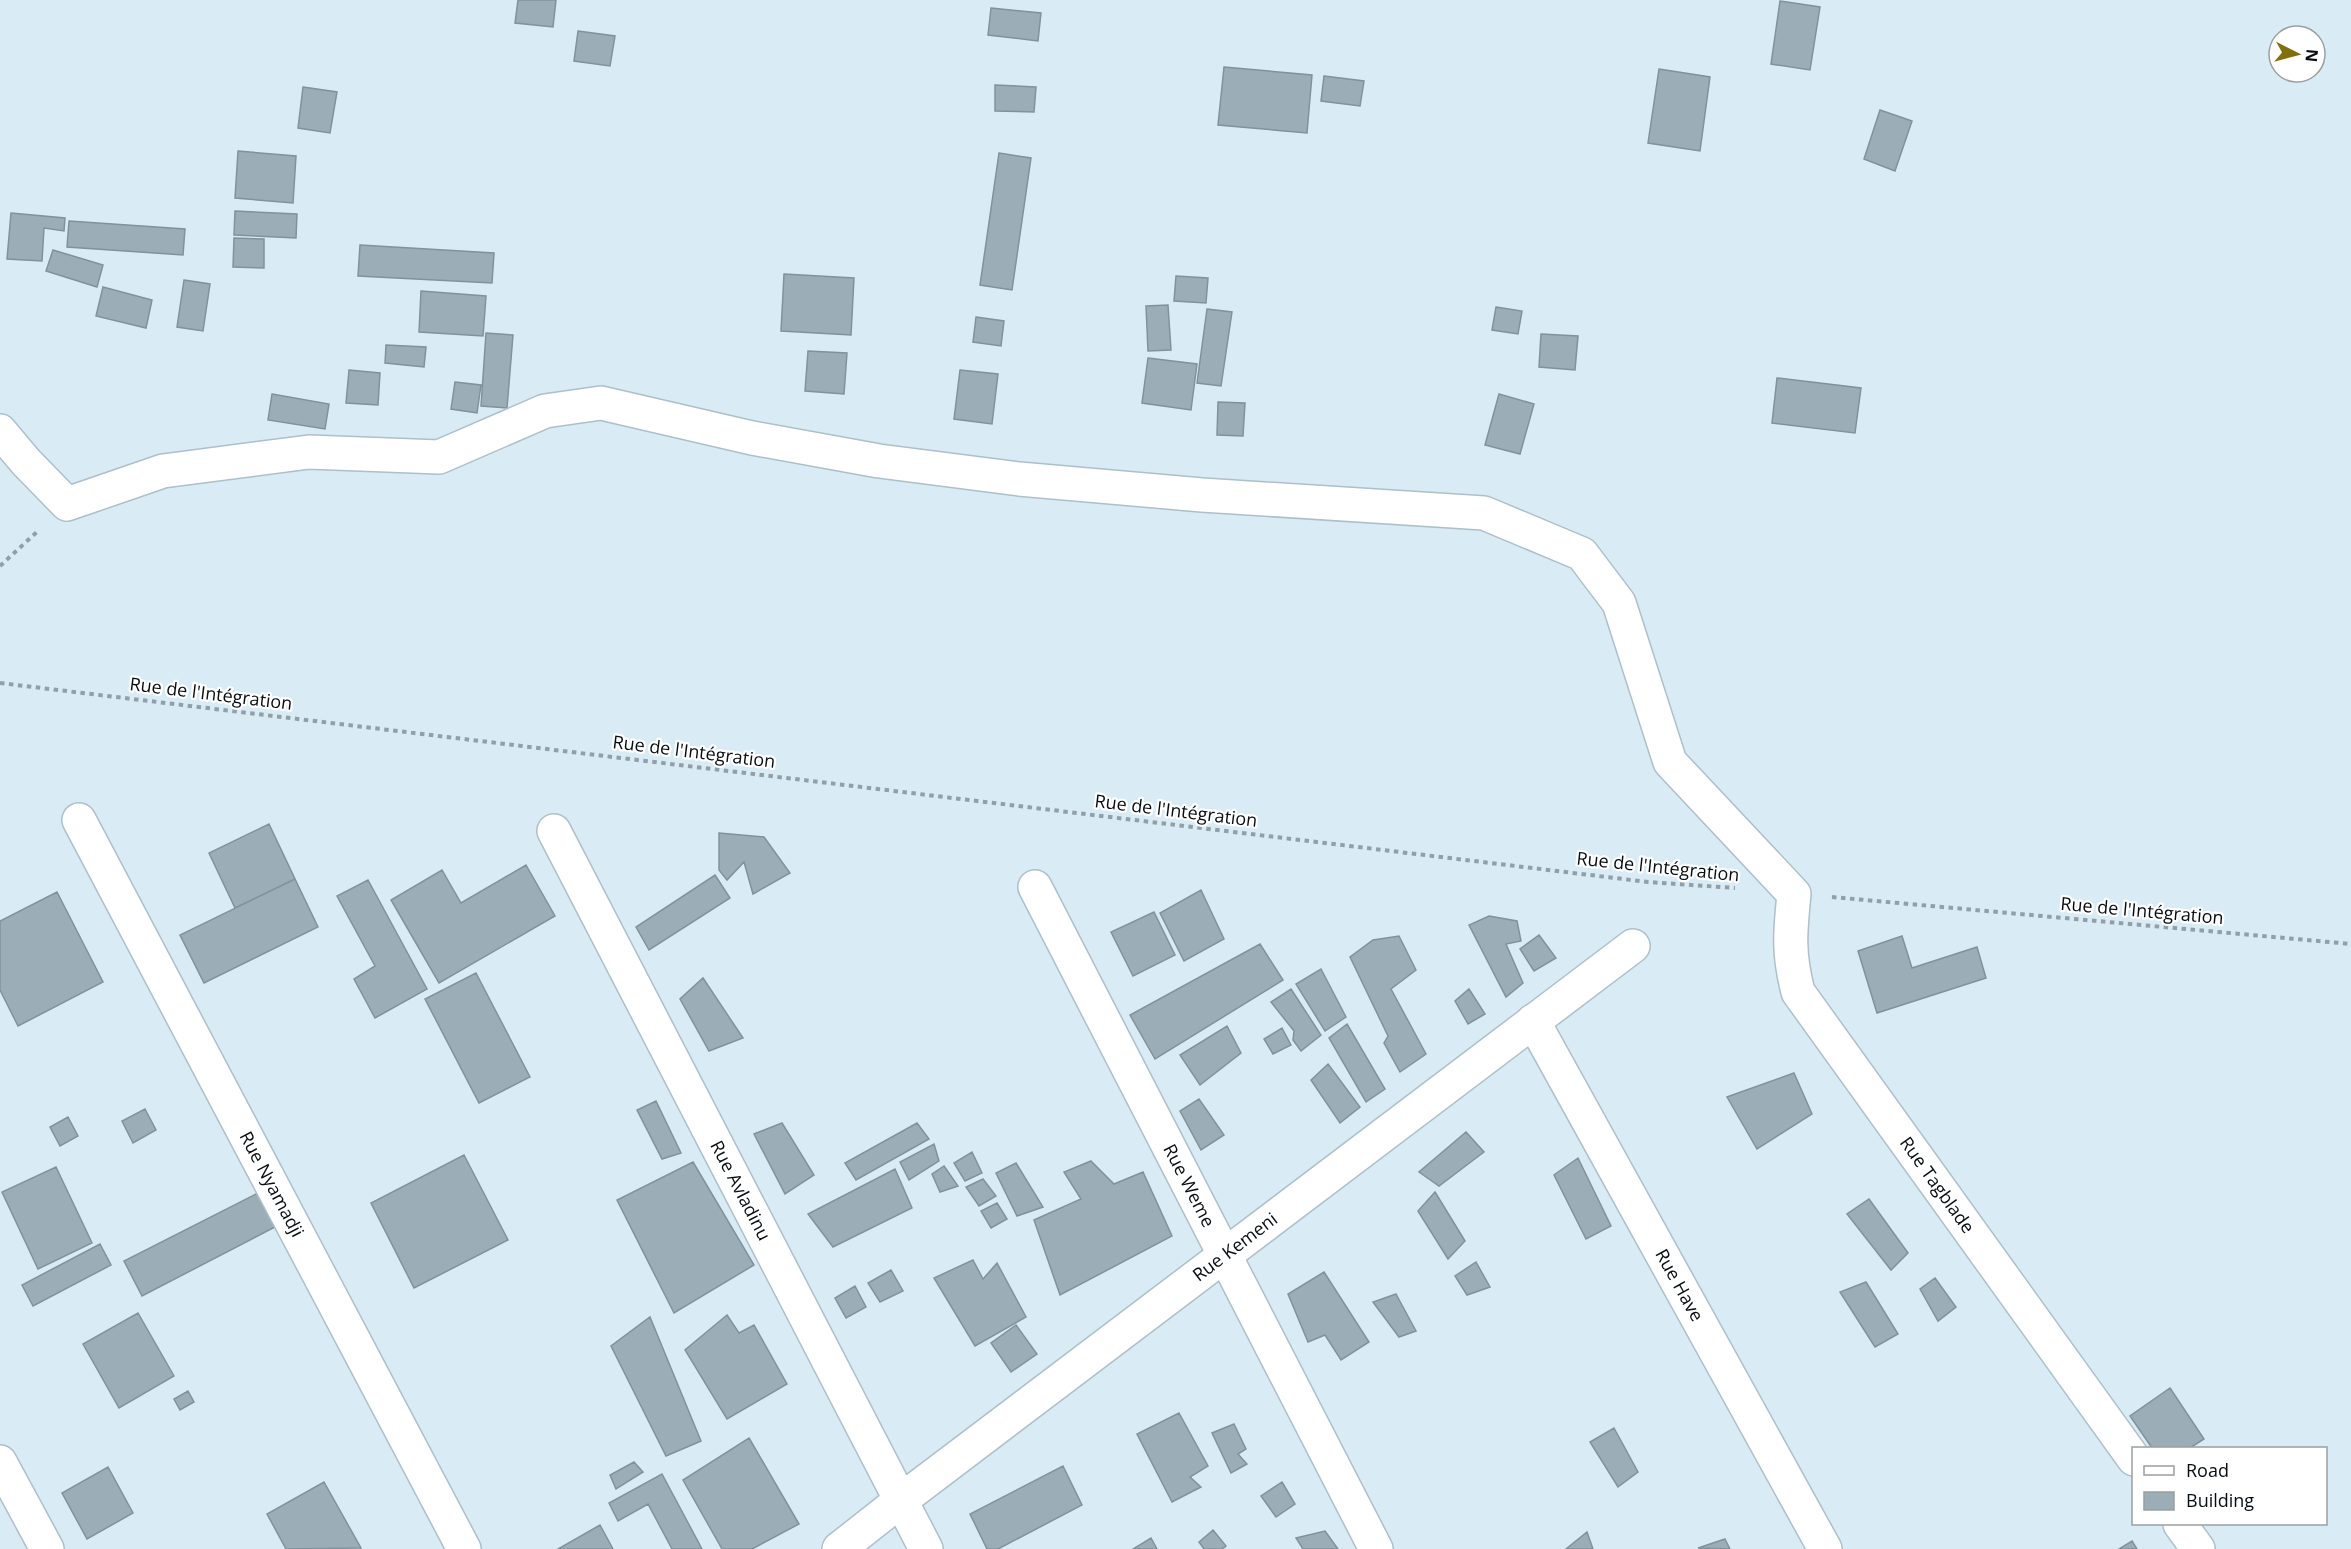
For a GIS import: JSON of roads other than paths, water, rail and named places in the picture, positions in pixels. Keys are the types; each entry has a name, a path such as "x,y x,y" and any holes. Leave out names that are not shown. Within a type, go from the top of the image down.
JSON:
{"street":[{"name":"Rue Tagblade","path":"0,431 26,462 67,504 163,471 309,452 440,457 545,411 601,403 752,438 879,461 1019,479 1214,496 1484,513 1582,554 1619,603 1670,762 1794,894 1790,937 1791,963 1798,992 2132,1458"},
{"name":"Rue Nyamadji","path":"79,820 464,1549"},
{"name":"Rue Avladinu","path":"554,831 926,1549"},
{"name":"Rue Weme","path":"1035,887 1376,1549"},
{"name":"Rue Kemeni","path":"839,1549 1633,946"},
{"name":"Rue Have","path":"1533,1021 1825,1549"},
{"path":"0,1462 47,1549"},
{"path":"2181,1525 2198,1549"}]}
